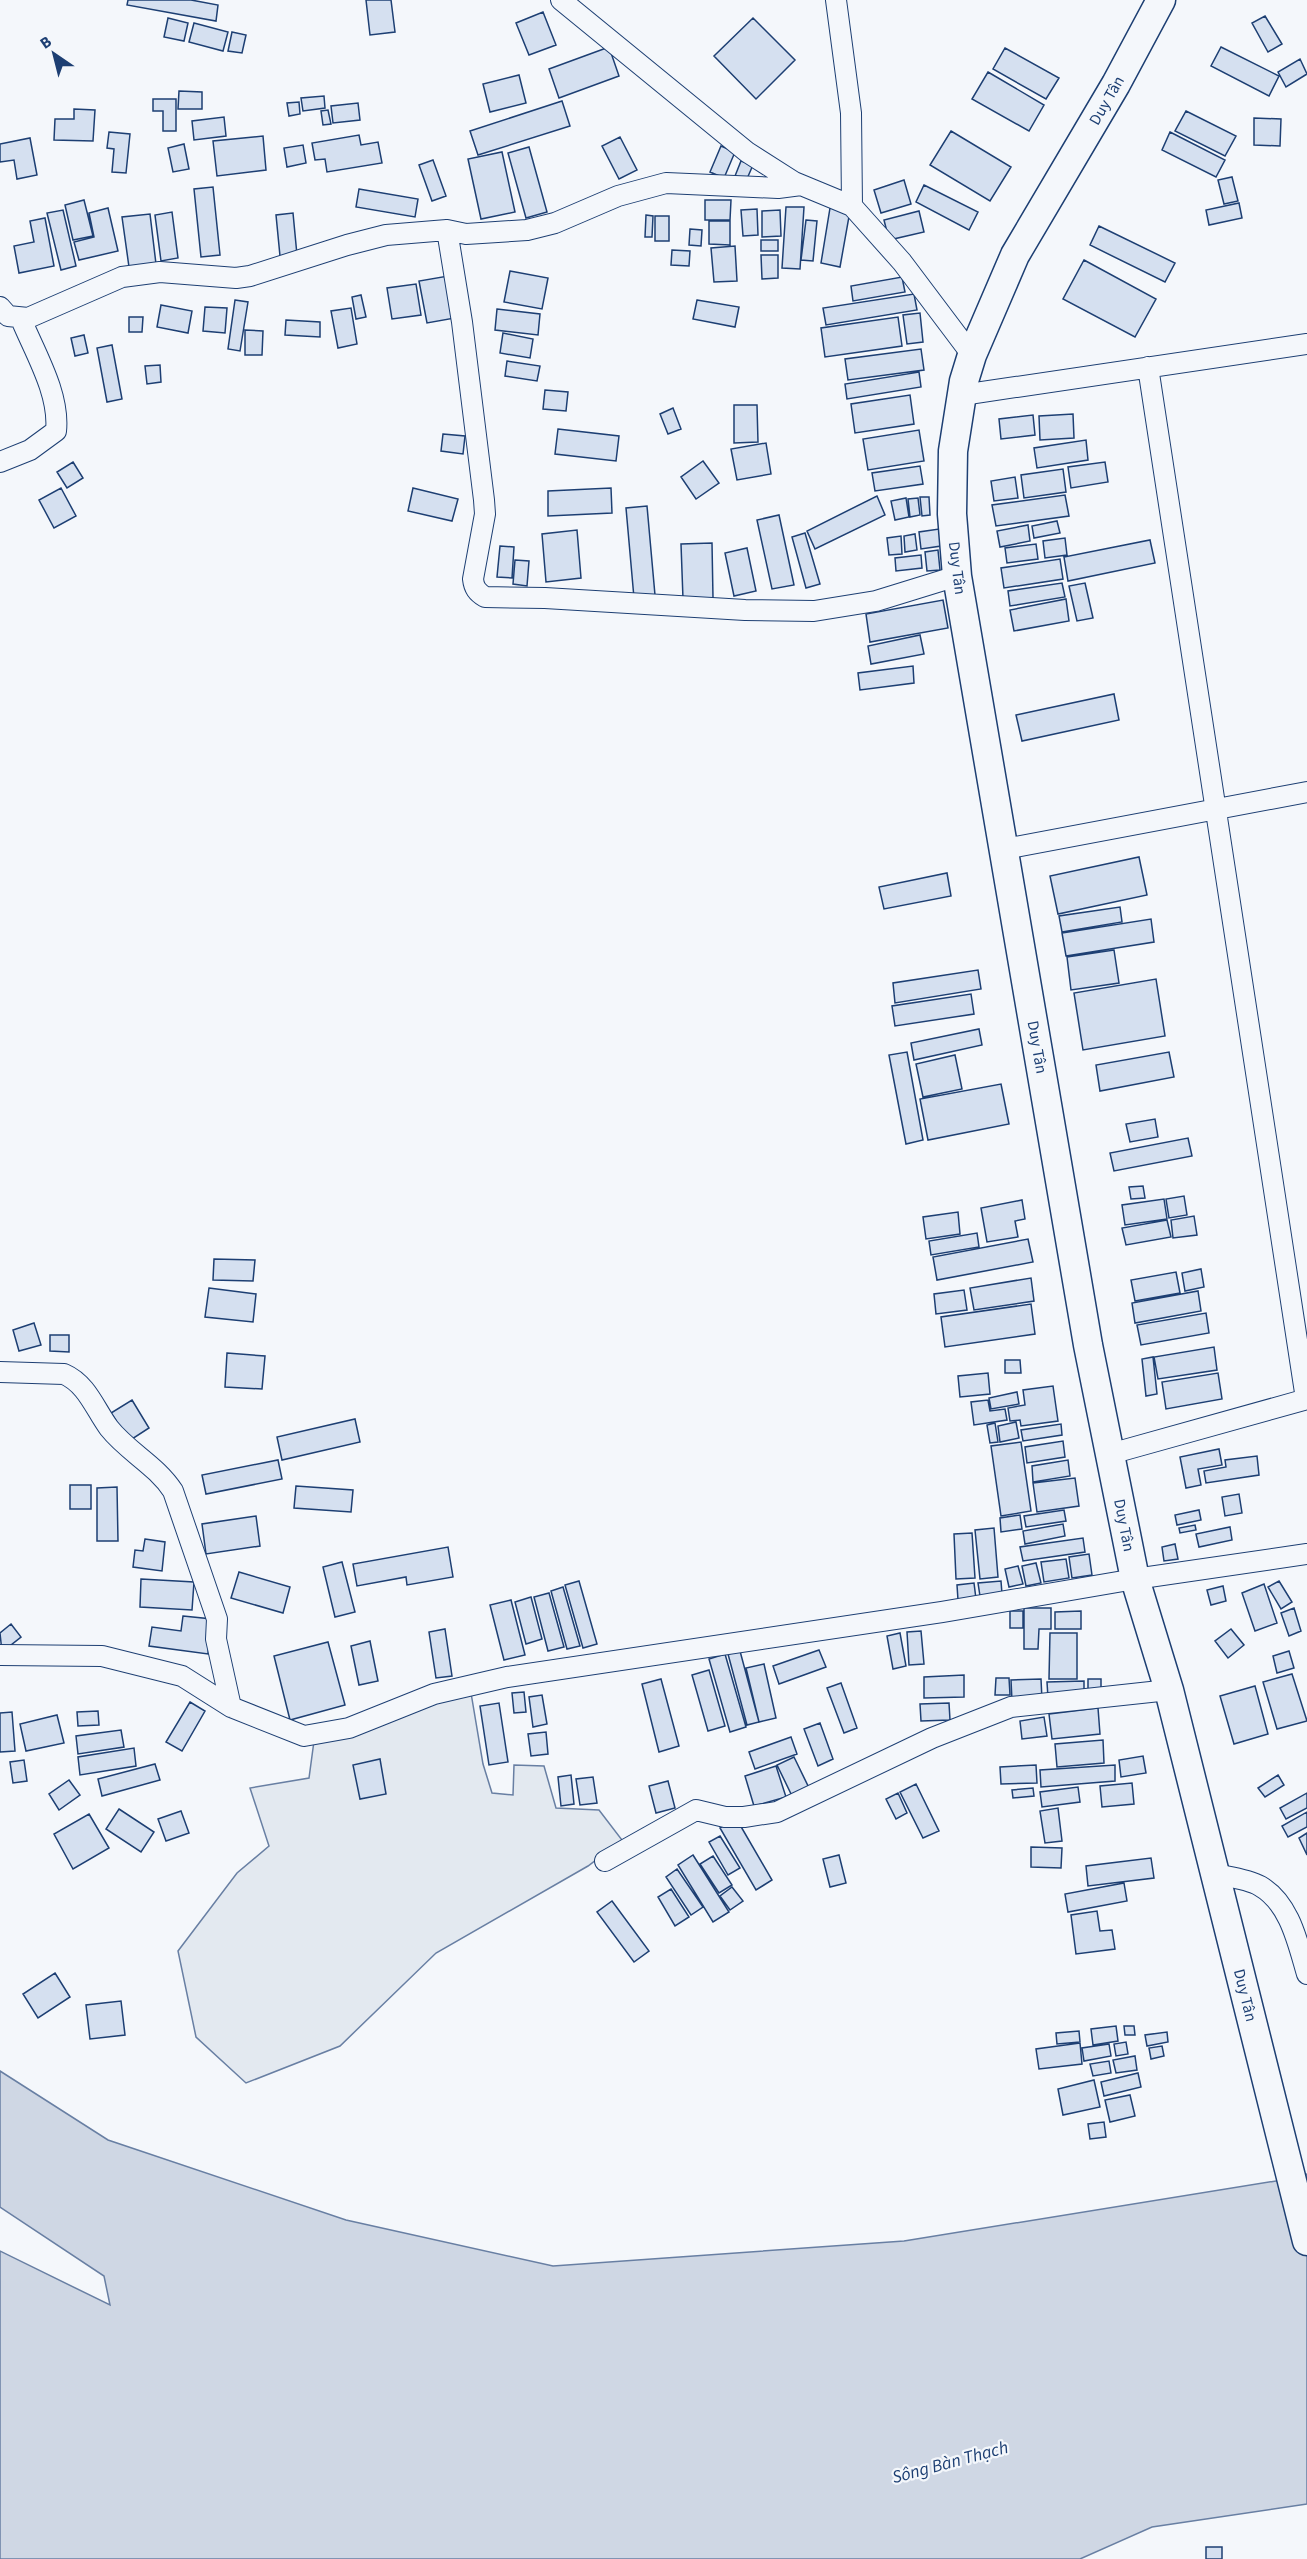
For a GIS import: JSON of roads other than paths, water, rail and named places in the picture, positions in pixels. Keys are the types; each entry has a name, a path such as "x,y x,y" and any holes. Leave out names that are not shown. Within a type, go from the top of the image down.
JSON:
{"street":[{"path":"561,0 747,152 801,185 852,206 902,262 972,355"},
{"path":"836,0 851,113 852,206"},
{"name":"Duy Tân","path":"1161,0 1116,84 1015,255 972,355 952,451 952,514 957,576 1088,1345 1110,1454 1136,1579 1169,1690 1307,2241"},
{"path":"0,307 8,316 28,318 122,278 160,272 236,278 250,276 347,244 387,236 447,230 466,234 527,230 555,223 618,196 666,183 778,188 801,185"},
{"path":"447,230 462,322 484,500 484,514 473,579 474,587 479,594 485,597 545,598 745,610 814,611 876,601 957,576"},
{"path":"0,462 30,450 56,431 58,415 21,319"},
{"path":"962,395 1307,344"},
{"path":"1110,1454 1307,1399 1214,810 1148,367"},
{"path":"1005,849 1307,792"},
{"path":"0,1372 64,1374 73,1378 81,1385 110,1429 165,1479 173,1491 216,1612 217,1645 231,1707"},
{"path":"0,1655 102,1656 182,1676 231,1707 304,1736 349,1728 434,1694 507,1677 942,1612 1136,1579 1307,1554"},
{"path":"605,1861 696,1810 725,1817 744,1817 777,1812 932,1737 1011,1707 1169,1690"},
{"path":"1215,1874 1258,1885 1268,1892 1286,1915 1307,1974"}],"water":[{"name":"Sông Bàn Thạch","path":"0,2071 108,2140 346,2220 553,2266 904,2241 1282,2180 1307,2174 1307,2504 1152,2527 1080,2559 0,2559 0,2251 110,2305 104,2276 0,2207"}]}
